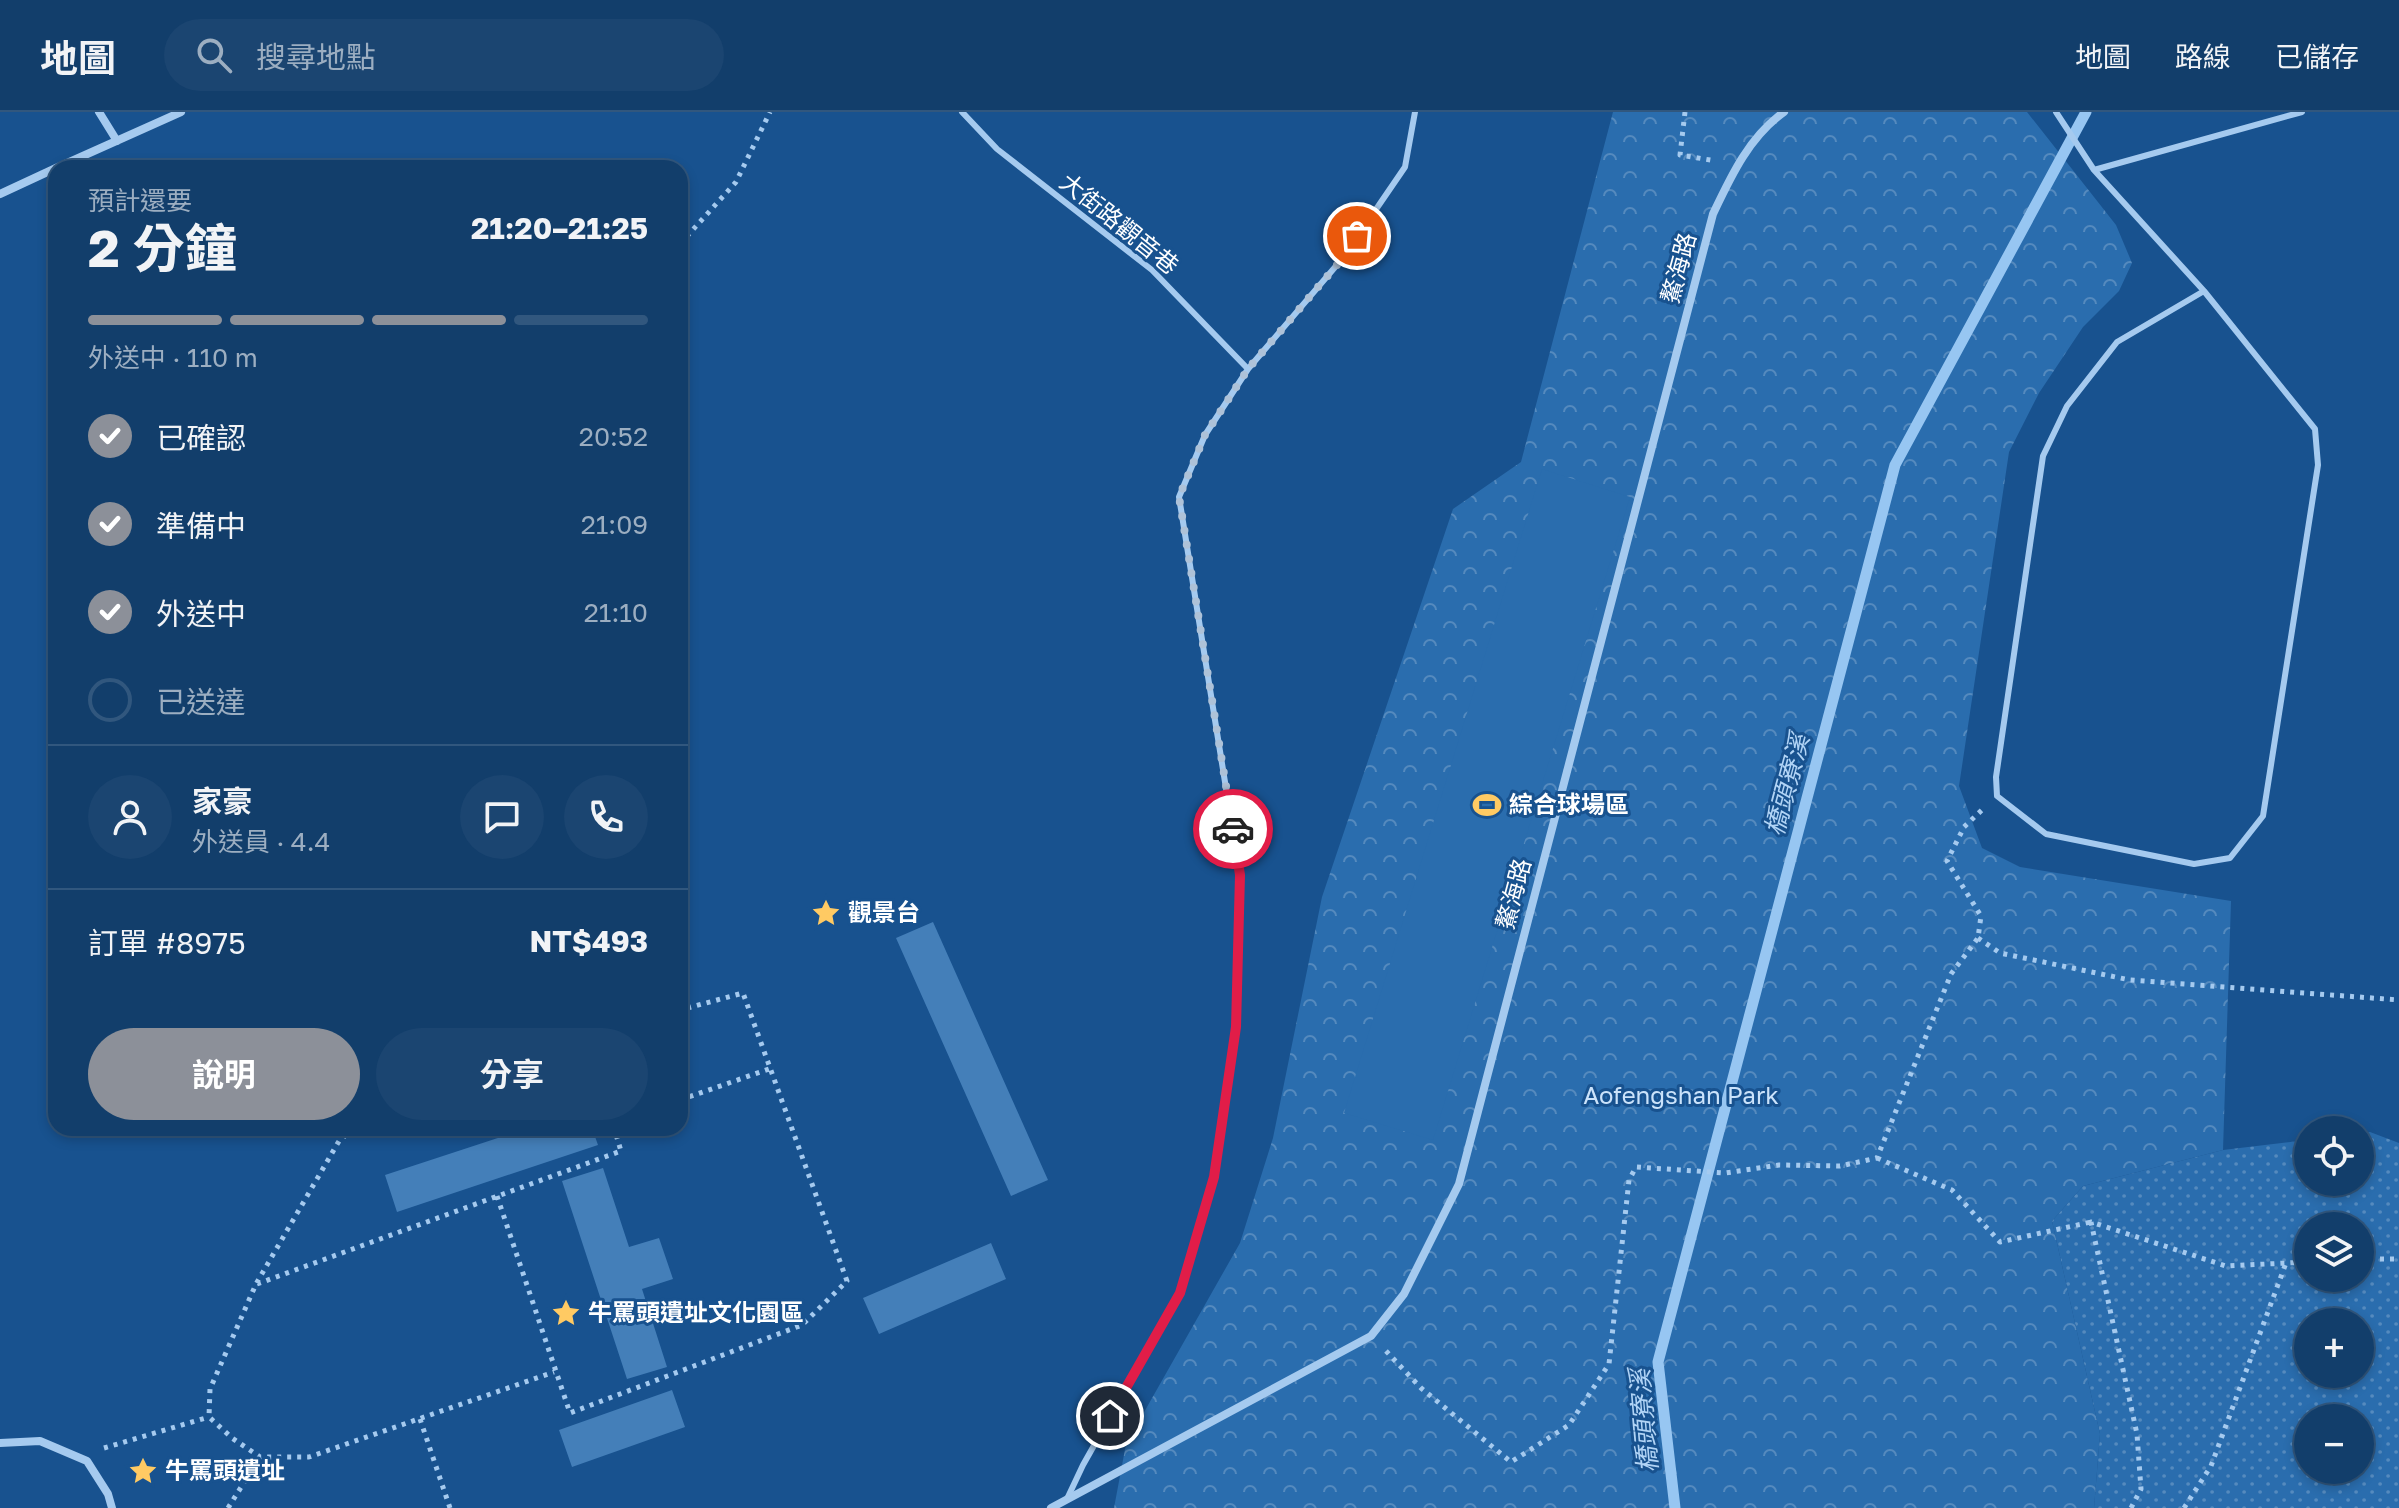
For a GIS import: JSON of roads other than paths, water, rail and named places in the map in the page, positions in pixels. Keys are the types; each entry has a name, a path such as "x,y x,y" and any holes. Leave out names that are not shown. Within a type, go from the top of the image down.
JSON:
{"street":[{"path":"99,112 117,141"},
{"path":"74,160 181,112"},
{"name":"鰲海路","path":"1051,1508 1065,1505 1371,1336 1404,1294 1459,1184 1713,214 1737,164 1770,122 1784,112"},
{"path":"0,194 48,172"},
{"path":"0,1443 40,1441 87,1461 108,1494 112,1508"}],"lane":[{"name":"大街路觀音巷","path":"962,112 997,149 1152,270 1248,369"},
{"path":"1065,1505 1083,1465 1180,1293 1214,1177 1236,1027 1240,875 1179,497 1205,435 1248,369 1342,259 1405,167 1415,112"},
{"path":"2056,112 2094,170 2204,291 2315,429 2318,465 2263,816 2230,858 2194,864 2046,834 1997,796 1996,777 2043,456 2067,406 2117,342 2204,291"},
{"path":"2094,170 2302,112"}],"waterway":[{"name":"橋頭寮溪","path":"1675,1508 1658,1362 1895,465 2086,112"}],"place":[{"name":"綜合球場區","path":"1487,805"},
{"name":"觀景台","path":"826,913"},
{"name":"牛罵頭遺址文化園區","path":"566,1313"},
{"name":"牛罵頭遺址","path":"143,1471"}],"park label":[{"name":"Aofengshan Park","path":"1681,1096"}]}
